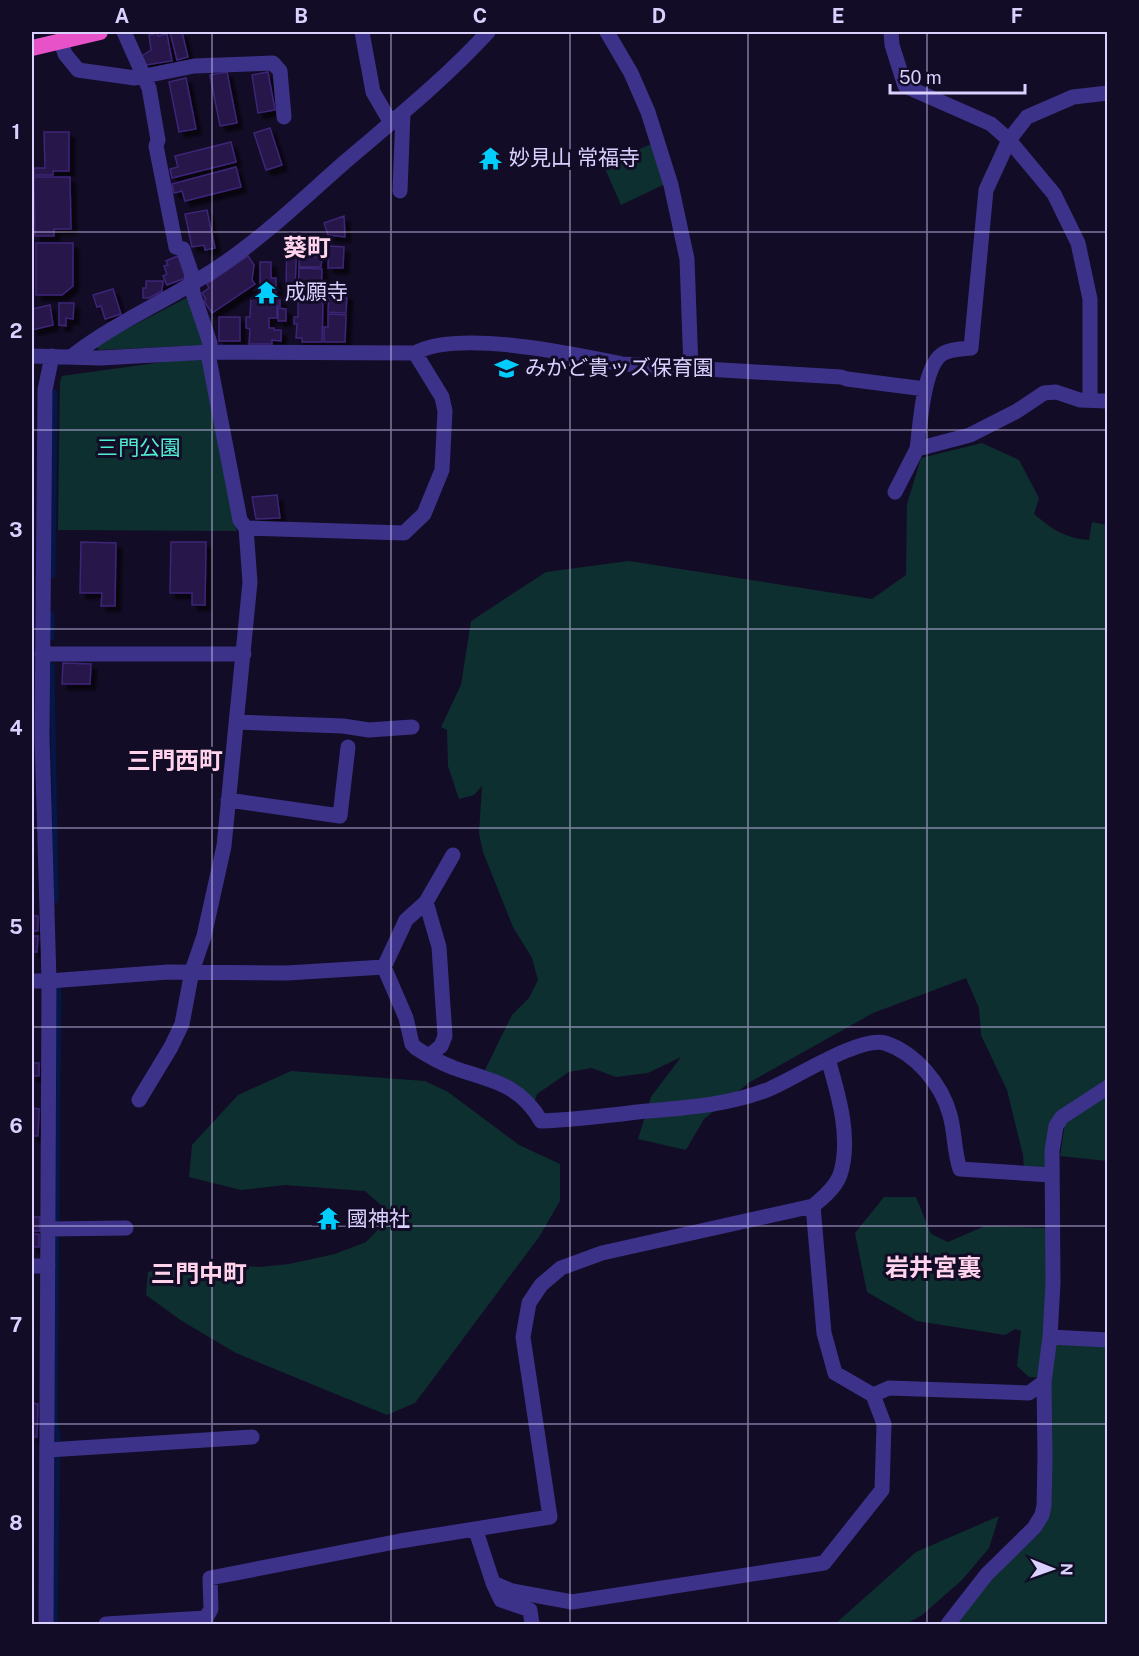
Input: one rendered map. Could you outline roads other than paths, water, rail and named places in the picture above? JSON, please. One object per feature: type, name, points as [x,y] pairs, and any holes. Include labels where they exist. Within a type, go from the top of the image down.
[{"type":"highway","points":[[32,48],[99,32]]},
{"type":"street","points":[[124,32],[149,88],[158,140],[156,147],[176,247],[183,249],[193,293],[210,344],[209,358],[240,520],[246,528],[250,582],[224,846],[204,936],[192,972],[182,1024],[139,1100]]},
{"type":"street","points":[[362,32],[373,92],[397,118],[400,191]]},
{"type":"street","points":[[71,357],[92,340],[192,285],[226,262],[397,118],[488,32]]},
{"type":"street","points":[[607,32],[631,73],[648,112],[672,185],[687,259],[691,369]]},
{"type":"street","points":[[891,32],[892,45],[905,86],[991,124],[1009,140],[1053,194],[1078,243],[1090,299],[1090,400]]},
{"type":"street","points":[[61,42],[65,54],[78,70],[135,78],[194,66],[273,63],[280,71],[284,117]]},
{"type":"street","points":[[895,492],[917,450],[925,389],[932,367],[942,353],[971,348],[986,190],[1009,140],[1027,117],[1073,97],[1107,93]]},
{"type":"street","points":[[33,353],[100,358],[210,352],[415,353],[426,347],[438,345],[489,343],[590,357],[622,364],[841,376],[848,379],[925,389]]},
{"type":"street","points":[[246,528],[404,533],[424,514],[442,470],[445,411],[442,397],[415,353]]},
{"type":"street","points":[[46,1624],[55,1450],[48,1266],[54,1229],[43,808],[42,654],[45,390],[52,356]]},
{"type":"street","points":[[917,450],[970,435],[1050,391],[1080,400],[1107,401]]},
{"type":"street","points":[[42,654],[244,654]]},
{"type":"street","points":[[237,722],[343,726],[369,730],[412,727]]},
{"type":"street","points":[[228,800],[340,816],[348,747]]},
{"type":"street","points":[[453,855],[426,902],[406,920],[384,967],[406,1018],[412,1044],[429,1056],[452,1067],[500,1083],[525,1099],[541,1121],[702,1106],[744,1098],[770,1089],[828,1059],[869,1043],[884,1043],[904,1053],[924,1070],[941,1091],[950,1115],[960,1169],[1051,1175]]},
{"type":"street","points":[[426,902],[439,946],[445,1036],[441,1046],[429,1056]]},
{"type":"street","points":[[32,981],[168,972],[287,973],[384,967]]},
{"type":"street","points":[[106,1624],[206,1621],[211,1609],[210,1578],[400,1541],[476,1531],[550,1517],[523,1337],[529,1303],[541,1285],[561,1268],[602,1253],[813,1206],[828,1194],[840,1176],[844,1152],[841,1103],[828,1059]]},
{"type":"street","points":[[948,1624],[987,1574],[1034,1528],[1042,1515],[1045,1456],[1044,1382],[1050,1337],[1053,1283],[1051,1175],[1053,1143],[1056,1126],[1062,1117],[1107,1087]]},
{"type":"street","points":[[493,1583],[512,1592],[572,1602],[824,1563],[882,1490],[884,1424],[873,1395],[835,1373],[824,1333],[813,1206]]},
{"type":"street","points":[[54,1229],[126,1228]]},
{"type":"street","points":[[32,1266],[48,1266]]},
{"type":"street","points":[[1050,1337],[1107,1340]]},
{"type":"street","points":[[873,1395],[889,1388],[1029,1393],[1044,1382]]},
{"type":"street","points":[[55,1450],[252,1437]]},
{"type":"street","points":[[476,1531],[501,1600],[530,1610],[532,1624]]},
{"type":"waterway","points":[[53,576],[55,392]]},
{"type":"waterway","points":[[52,614],[52,638]]},
{"type":"waterway","points":[[52,665],[56,901]]},
{"type":"waterway","points":[[55,1624],[58,1436],[55,1419],[59,985]]},
{"type":"place","name":"妙見山 常福寺","points":[[491,158]]},
{"type":"place","name":"成願寺","points":[[267,292]]},
{"type":"place","name":"みかど貴ッズ保育園","points":[[507,368]]},
{"type":"place","name":"國神社","points":[[329,1219]]},
{"type":"district","name":"葵町","points":[[307,248]]},
{"type":"district","name":"三門西町","points":[[175,761]]},
{"type":"district","name":"岩井宮裏","points":[[933,1268]]},
{"type":"district","name":"三門中町","points":[[199,1274]]},
{"type":"park label","name":"三門公園","points":[[139,448]]}]
